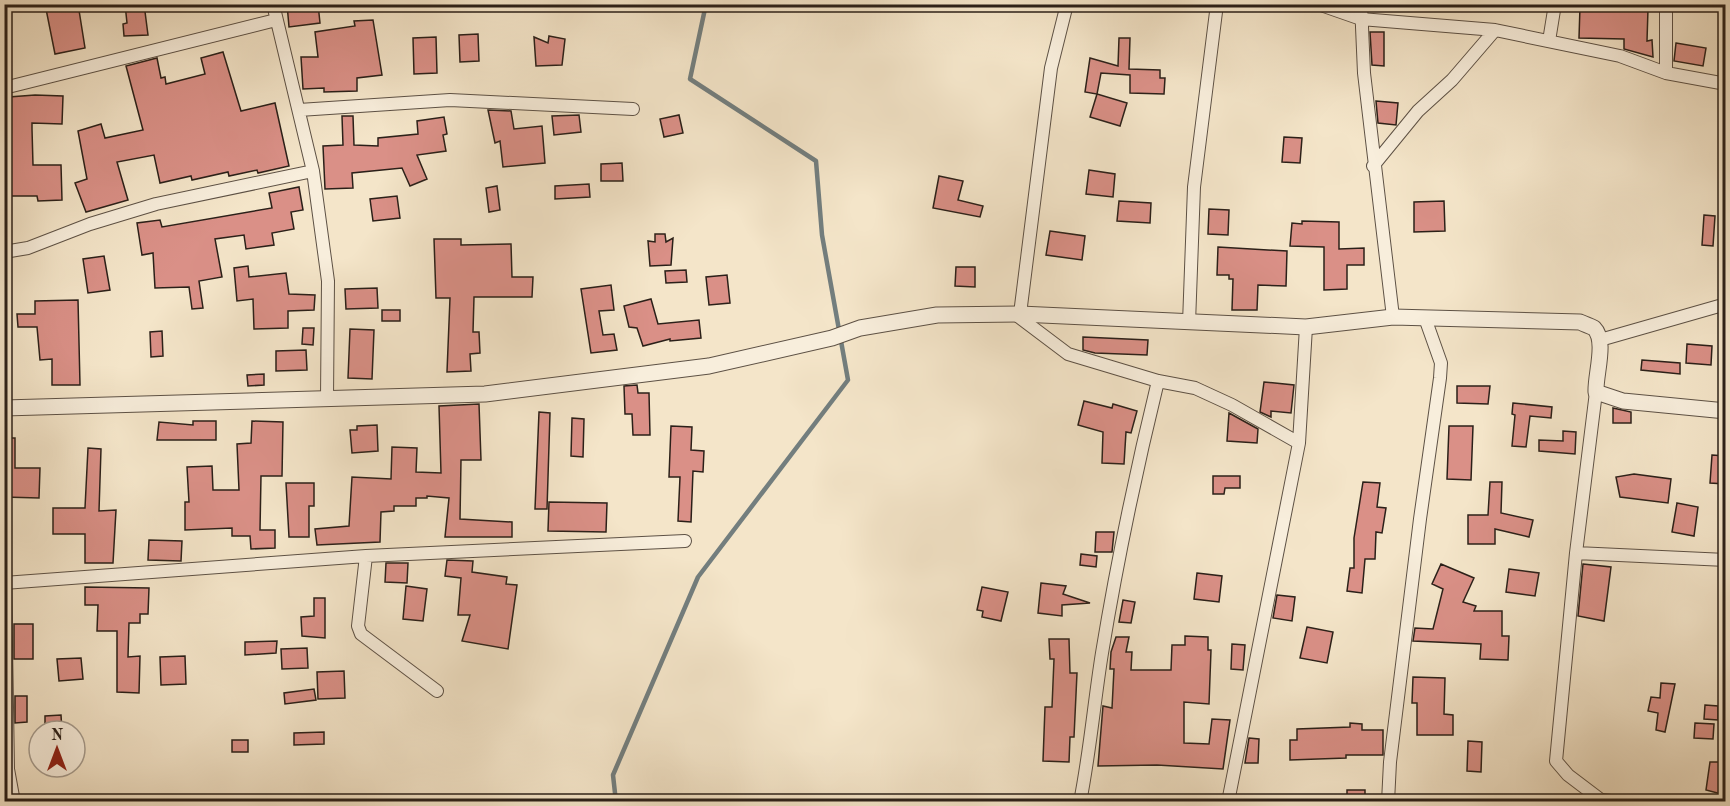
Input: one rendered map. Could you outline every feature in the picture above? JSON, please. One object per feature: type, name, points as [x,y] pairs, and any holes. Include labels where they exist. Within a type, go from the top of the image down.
[{"type":"street","points":[[273,4],[313,171],[328,282],[327,398]]},
{"type":"street","points":[[1017,314],[1051,68],[1067,4]]},
{"type":"street","points":[[1190,323],[1194,188],[1217,4]]},
{"type":"street","points":[[1318,4],[1361,19],[1495,30],[1620,56],[1666,73],[1725,84]]},
{"type":"street","points":[[1361,4],[1364,73],[1373,166],[1393,317]]},
{"type":"street","points":[[1549,41],[1555,4]]},
{"type":"street","points":[[1666,4],[1666,73]]},
{"type":"street","points":[[4,88],[276,20]]},
{"type":"street","points":[[1373,166],[1418,111],[1452,81],[1495,30]]},
{"type":"street","points":[[299,110],[450,100],[633,109]]},
{"type":"street","points":[[4,252],[28,248],[90,224],[156,204],[313,171]]},
{"type":"street","points":[[1600,340],[1725,304]]},
{"type":"street","points":[[1017,314],[1068,354],[1158,381],[1195,388],[1232,405],[1299,443]]},
{"type":"street","points":[[4,408],[485,394],[709,366],[832,338],[860,328],[937,315],[1017,314],[1306,327],[1393,317],[1580,322],[1594,328],[1600,340],[1556,761],[1568,775],[1601,800],[1621,801]]},
{"type":"street","points":[[1388,801],[1390,762],[1440,378],[1441,363],[1425,318]]},
{"type":"street","points":[[1228,801],[1299,443],[1306,327]]},
{"type":"street","points":[[1080,801],[1090,756],[1108,618],[1137,469],[1158,381]]},
{"type":"street","points":[[1596,392],[1623,401],[1725,411]]},
{"type":"street","points":[[14,801],[8,769],[5,583],[366,556],[685,541]]},
{"type":"street","points":[[1576,554],[1725,560]]},
{"type":"street","points":[[366,556],[358,626],[361,634],[437,691]]},
{"type":"building","points":[[45,4],[78,4],[85,48],[55,54]]},
{"type":"building","points":[[125,4],[144,4],[148,35],[124,36],[123,24],[127,23]]},
{"type":"building","points":[[287,4],[318,4],[320,23],[289,27]]},
{"type":"building","points":[[1580,7],[1648,9],[1647,41],[1652,40],[1653,57],[1624,49],[1624,39],[1579,38]]},
{"type":"building","points":[[373,20],[382,75],[357,78],[357,91],[324,92],[324,88],[303,89],[301,57],[318,57],[315,32],[355,26],[354,21]]},
{"type":"building","points":[[1370,32],[1384,32],[1384,66],[1372,65]]},
{"type":"building","points":[[478,34],[479,61],[460,62],[459,35]]},
{"type":"building","points":[[549,36],[565,39],[562,65],[536,66],[534,37],[548,43]]},
{"type":"building","points":[[436,37],[437,73],[414,74],[413,38]]},
{"type":"building","points":[[1119,38],[1130,38],[1129,69],[1160,70],[1160,78],[1165,78],[1164,94],[1130,93],[1130,75],[1101,73],[1097,94],[1085,92],[1090,58],[1118,66]]},
{"type":"building","points":[[1676,43],[1706,48],[1703,66],[1674,61]]},
{"type":"building","points":[[223,52],[241,111],[275,103],[289,166],[258,173],[257,170],[229,176],[228,172],[192,180],[191,176],[160,183],[154,155],[117,162],[128,200],[86,212],[75,183],[87,179],[78,131],[101,124],[105,138],[143,130],[126,66],[157,58],[161,78],[165,77],[166,84],[205,74],[201,58]]},
{"type":"building","points":[[1097,94],[1127,103],[1120,126],[1090,117]]},
{"type":"building","points":[[63,96],[62,124],[32,123],[33,165],[61,165],[62,200],[38,201],[37,196],[4,196],[4,135],[10,135],[9,97]]},
{"type":"building","points":[[1376,101],[1398,103],[1396,125],[1378,123]]},
{"type":"building","points":[[488,110],[511,111],[514,129],[542,126],[545,163],[503,167],[500,141],[495,143]]},
{"type":"building","points":[[579,115],[581,132],[554,135],[552,116]]},
{"type":"building","points":[[679,115],[683,133],[664,137],[660,119]]},
{"type":"building","points":[[342,116],[353,116],[354,145],[378,146],[378,138],[418,134],[417,121],[444,117],[447,134],[443,135],[446,151],[417,155],[427,179],[410,186],[402,168],[352,173],[353,188],[325,189],[323,146],[343,145]]},
{"type":"building","points":[[1284,137],[1302,138],[1300,163],[1282,162]]},
{"type":"building","points":[[622,163],[623,181],[601,181],[601,164]]},
{"type":"building","points":[[1089,170],[1115,174],[1113,197],[1086,194]]},
{"type":"building","points":[[939,176],[963,181],[958,200],[983,206],[980,217],[933,208]]},
{"type":"building","points":[[589,184],[590,197],[555,199],[555,186]]},
{"type":"building","points":[[497,186],[500,210],[489,212],[486,188]]},
{"type":"building","points":[[299,187],[303,210],[291,212],[294,229],[272,233],[274,245],[246,249],[244,235],[215,239],[222,277],[199,281],[203,308],[192,309],[189,287],[155,288],[153,253],[142,255],[137,223],[160,220],[162,227],[272,208],[269,193]]},
{"type":"building","points":[[397,196],[400,218],[373,221],[370,199]]},
{"type":"building","points":[[1119,201],[1151,203],[1150,223],[1117,221]]},
{"type":"building","points":[[1444,201],[1445,231],[1414,232],[1414,202]]},
{"type":"building","points":[[1209,209],[1229,210],[1228,235],[1208,234]]},
{"type":"building","points":[[1704,215],[1715,216],[1713,246],[1702,245]]},
{"type":"building","points":[[1302,221],[1339,222],[1339,249],[1364,248],[1364,265],[1347,265],[1347,289],[1324,290],[1324,247],[1290,246],[1292,223],[1302,224]]},
{"type":"building","points":[[1050,231],[1085,236],[1082,260],[1046,255]]},
{"type":"building","points":[[655,234],[665,234],[666,242],[673,238],[671,265],[650,266],[648,241],[655,242]]},
{"type":"building","points":[[434,239],[461,239],[461,245],[511,244],[512,277],[533,277],[532,297],[474,297],[473,332],[479,332],[480,353],[470,354],[471,371],[447,372],[450,298],[436,298]]},
{"type":"building","points":[[1218,247],[1287,251],[1286,286],[1258,285],[1257,310],[1232,310],[1233,279],[1229,279],[1229,275],[1217,275]]},
{"type":"building","points":[[104,256],[110,290],[88,293],[83,259]]},
{"type":"building","points":[[248,266],[249,277],[286,273],[289,294],[315,295],[314,310],[288,311],[288,328],[254,329],[253,299],[237,301],[234,268]]},
{"type":"building","points":[[956,267],[975,267],[975,287],[955,286]]},
{"type":"building","points":[[686,270],[687,282],[666,283],[665,271]]},
{"type":"building","points":[[727,275],[730,303],[709,305],[706,277]]},
{"type":"building","points":[[611,285],[614,310],[599,311],[603,335],[614,334],[617,350],[591,353],[581,289]]},
{"type":"building","points":[[377,288],[378,308],[346,309],[345,289]]},
{"type":"building","points":[[651,299],[658,324],[699,320],[701,338],[670,341],[670,339],[643,346],[637,328],[629,327],[624,306]]},
{"type":"building","points":[[78,300],[80,385],[52,385],[52,359],[40,360],[37,327],[18,327],[17,314],[35,314],[35,301]]},
{"type":"building","points":[[382,310],[400,310],[400,321],[382,321]]},
{"type":"building","points":[[303,328],[314,328],[313,345],[302,344]]},
{"type":"building","points":[[350,329],[374,330],[372,379],[348,378]]},
{"type":"building","points":[[162,331],[163,356],[151,357],[150,332]]},
{"type":"building","points":[[1083,337],[1148,340],[1147,355],[1095,353],[1083,350]]},
{"type":"building","points":[[1687,344],[1712,346],[1711,365],[1686,363]]},
{"type":"building","points":[[306,350],[307,370],[276,371],[276,351]]},
{"type":"building","points":[[1642,360],[1680,363],[1680,374],[1641,370]]},
{"type":"building","points":[[264,374],[264,385],[248,386],[247,375]]},
{"type":"building","points":[[1264,382],[1294,385],[1291,413],[1271,411],[1271,417],[1260,412]]},
{"type":"building","points":[[637,385],[638,393],[649,393],[650,435],[633,435],[632,414],[625,414],[624,386]]},
{"type":"building","points":[[1457,386],[1490,386],[1488,404],[1457,403]]},
{"type":"building","points":[[1084,401],[1112,408],[1113,404],[1137,411],[1131,433],[1126,432],[1124,464],[1102,463],[1103,432],[1078,425]]},
{"type":"building","points":[[1513,403],[1552,407],[1551,418],[1530,416],[1526,447],[1512,446],[1515,415],[1512,414]]},
{"type":"building","points":[[479,404],[481,460],[461,460],[460,519],[512,522],[512,537],[445,537],[449,498],[427,496],[427,498],[416,498],[416,506],[394,506],[394,511],[381,512],[380,542],[317,545],[315,529],[349,526],[352,477],[391,479],[392,447],[417,448],[416,472],[441,473],[439,406]]},
{"type":"building","points":[[1613,408],[1631,412],[1631,423],[1613,423]]},
{"type":"building","points":[[539,412],[550,413],[547,509],[535,509]]},
{"type":"building","points":[[1229,413],[1258,429],[1257,443],[1227,441]]},
{"type":"building","points":[[572,418],[584,419],[583,457],[571,456]]},
{"type":"building","points":[[193,421],[216,421],[216,440],[157,440],[159,422],[193,425]]},
{"type":"building","points":[[252,421],[283,422],[282,476],[261,476],[260,530],[275,530],[275,548],[251,549],[250,536],[232,536],[232,528],[185,530],[185,502],[189,502],[187,467],[212,466],[213,490],[239,490],[237,444],[251,443]]},
{"type":"building","points":[[377,425],[378,451],[352,453],[350,430],[357,430],[357,426]]},
{"type":"building","points":[[671,426],[692,427],[691,450],[704,451],[703,472],[693,471],[691,522],[678,521],[680,477],[669,477]]},
{"type":"building","points":[[1449,426],[1473,426],[1471,480],[1447,479]]},
{"type":"building","points":[[1563,431],[1576,432],[1575,454],[1539,451],[1539,440],[1563,441]]},
{"type":"building","points":[[4,438],[15,438],[15,468],[40,468],[39,498],[4,497]]},
{"type":"building","points":[[88,448],[101,449],[99,511],[116,510],[113,563],[85,563],[85,534],[53,534],[53,508],[85,508]]},
{"type":"building","points":[[1712,455],[1725,456],[1725,484],[1710,483]]},
{"type":"building","points":[[1634,474],[1671,479],[1668,503],[1620,497],[1616,477]]},
{"type":"building","points":[[1213,476],[1240,476],[1240,488],[1225,488],[1224,494],[1213,494]]},
{"type":"building","points":[[1363,482],[1380,483],[1377,507],[1386,508],[1382,533],[1376,532],[1375,559],[1365,559],[1362,593],[1347,591],[1350,568],[1354,568],[1354,538]]},
{"type":"building","points":[[1490,482],[1502,482],[1501,513],[1533,520],[1529,537],[1495,529],[1495,544],[1468,544],[1468,515],[1488,515]]},
{"type":"building","points":[[286,483],[314,483],[314,506],[309,506],[309,537],[289,537]]},
{"type":"building","points":[[549,502],[607,503],[606,532],[548,531]]},
{"type":"building","points":[[1677,503],[1698,507],[1694,536],[1672,532]]},
{"type":"building","points":[[1096,532],[1114,532],[1112,552],[1095,552]]},
{"type":"building","points":[[149,540],[182,541],[181,561],[148,560]]},
{"type":"building","points":[[1081,554],[1097,556],[1096,567],[1080,565]]},
{"type":"building","points":[[447,560],[473,561],[472,572],[507,577],[506,584],[517,585],[508,649],[462,641],[470,615],[458,615],[461,578],[445,576]]},
{"type":"building","points":[[386,563],[408,563],[407,583],[385,582]]},
{"type":"building","points":[[1441,564],[1474,578],[1463,602],[1476,606],[1474,611],[1502,611],[1502,636],[1509,636],[1508,660],[1480,659],[1481,644],[1413,641],[1415,628],[1433,629],[1443,589],[1432,584]]},
{"type":"building","points":[[1583,564],[1611,567],[1604,621],[1578,616]]},
{"type":"building","points":[[1509,569],[1539,573],[1535,596],[1506,592]]},
{"type":"building","points":[[1197,573],[1222,576],[1219,602],[1194,599]]},
{"type":"building","points":[[1041,583],[1066,586],[1063,594],[1090,603],[1062,605],[1062,616],[1038,613]]},
{"type":"building","points":[[406,586],[427,589],[423,621],[403,619]]},
{"type":"building","points":[[85,587],[149,588],[148,614],[140,614],[140,623],[129,623],[128,657],[140,656],[139,693],[117,692],[117,631],[97,631],[98,605],[85,605]]},
{"type":"building","points":[[982,587],[1008,592],[1001,621],[982,617],[983,611],[977,610]]},
{"type":"building","points":[[1277,595],[1295,597],[1292,621],[1273,618]]},
{"type":"building","points":[[314,598],[325,598],[325,638],[302,636],[301,617],[314,616]]},
{"type":"building","points":[[1123,600],[1135,602],[1131,623],[1119,622]]},
{"type":"building","points":[[14,624],[33,624],[33,659],[14,659]]},
{"type":"building","points":[[1307,627],[1333,632],[1327,663],[1300,658]]},
{"type":"building","points":[[1185,636],[1208,637],[1208,650],[1211,650],[1209,704],[1184,702],[1184,743],[1209,744],[1212,719],[1230,720],[1223,769],[1157,765],[1098,766],[1103,706],[1112,708],[1114,669],[1110,669],[1111,652],[1116,637],[1129,637],[1126,652],[1132,652],[1131,670],[1171,670],[1172,645],[1185,645]]},
{"type":"building","points":[[1049,639],[1069,639],[1070,673],[1077,673],[1074,737],[1070,737],[1069,762],[1043,761],[1045,707],[1052,707],[1054,659],[1050,659]]},
{"type":"building","points":[[277,641],[276,653],[245,655],[245,642]]},
{"type":"building","points":[[1232,644],[1245,645],[1243,670],[1231,669]]},
{"type":"building","points":[[307,648],[308,668],[282,669],[281,649]]},
{"type":"building","points":[[185,656],[186,684],[161,685],[160,657]]},
{"type":"building","points":[[81,658],[83,679],[59,681],[57,659]]},
{"type":"building","points":[[344,671],[345,698],[318,699],[317,672]]},
{"type":"building","points":[[1413,677],[1445,678],[1444,714],[1453,715],[1453,735],[1417,735],[1417,703],[1412,703]]},
{"type":"building","points":[[1661,683],[1675,684],[1665,732],[1656,730],[1658,713],[1648,711],[1651,697],[1660,698]]},
{"type":"building","points":[[314,689],[316,700],[285,704],[284,693]]},
{"type":"building","points":[[15,696],[27,696],[27,722],[15,723]]},
{"type":"building","points":[[1705,705],[1718,706],[1718,720],[1704,719]]},
{"type":"building","points":[[61,715],[61,719],[45,719],[45,716]]},
{"type":"building","points":[[1350,723],[1362,724],[1362,730],[1383,730],[1383,755],[1346,755],[1346,758],[1290,760],[1290,740],[1297,740],[1297,729],[1350,727]]},
{"type":"building","points":[[1695,723],[1714,724],[1713,739],[1694,738]]},
{"type":"building","points":[[324,732],[324,744],[294,745],[294,733]]},
{"type":"building","points":[[1249,738],[1259,739],[1258,763],[1245,763]]},
{"type":"building","points":[[232,740],[248,740],[248,752],[232,752]]},
{"type":"building","points":[[1468,741],[1482,742],[1481,772],[1467,771]]},
{"type":"building","points":[[1710,762],[1722,762],[1721,778],[1725,779],[1725,795],[1706,790]]},
{"type":"building","points":[[1347,790],[1365,790],[1365,801],[1347,801]]},
{"type":"waterway","points":[[616,802],[613,775],[698,577],[848,380],[822,235],[816,161],[690,79],[706,4]]}]
